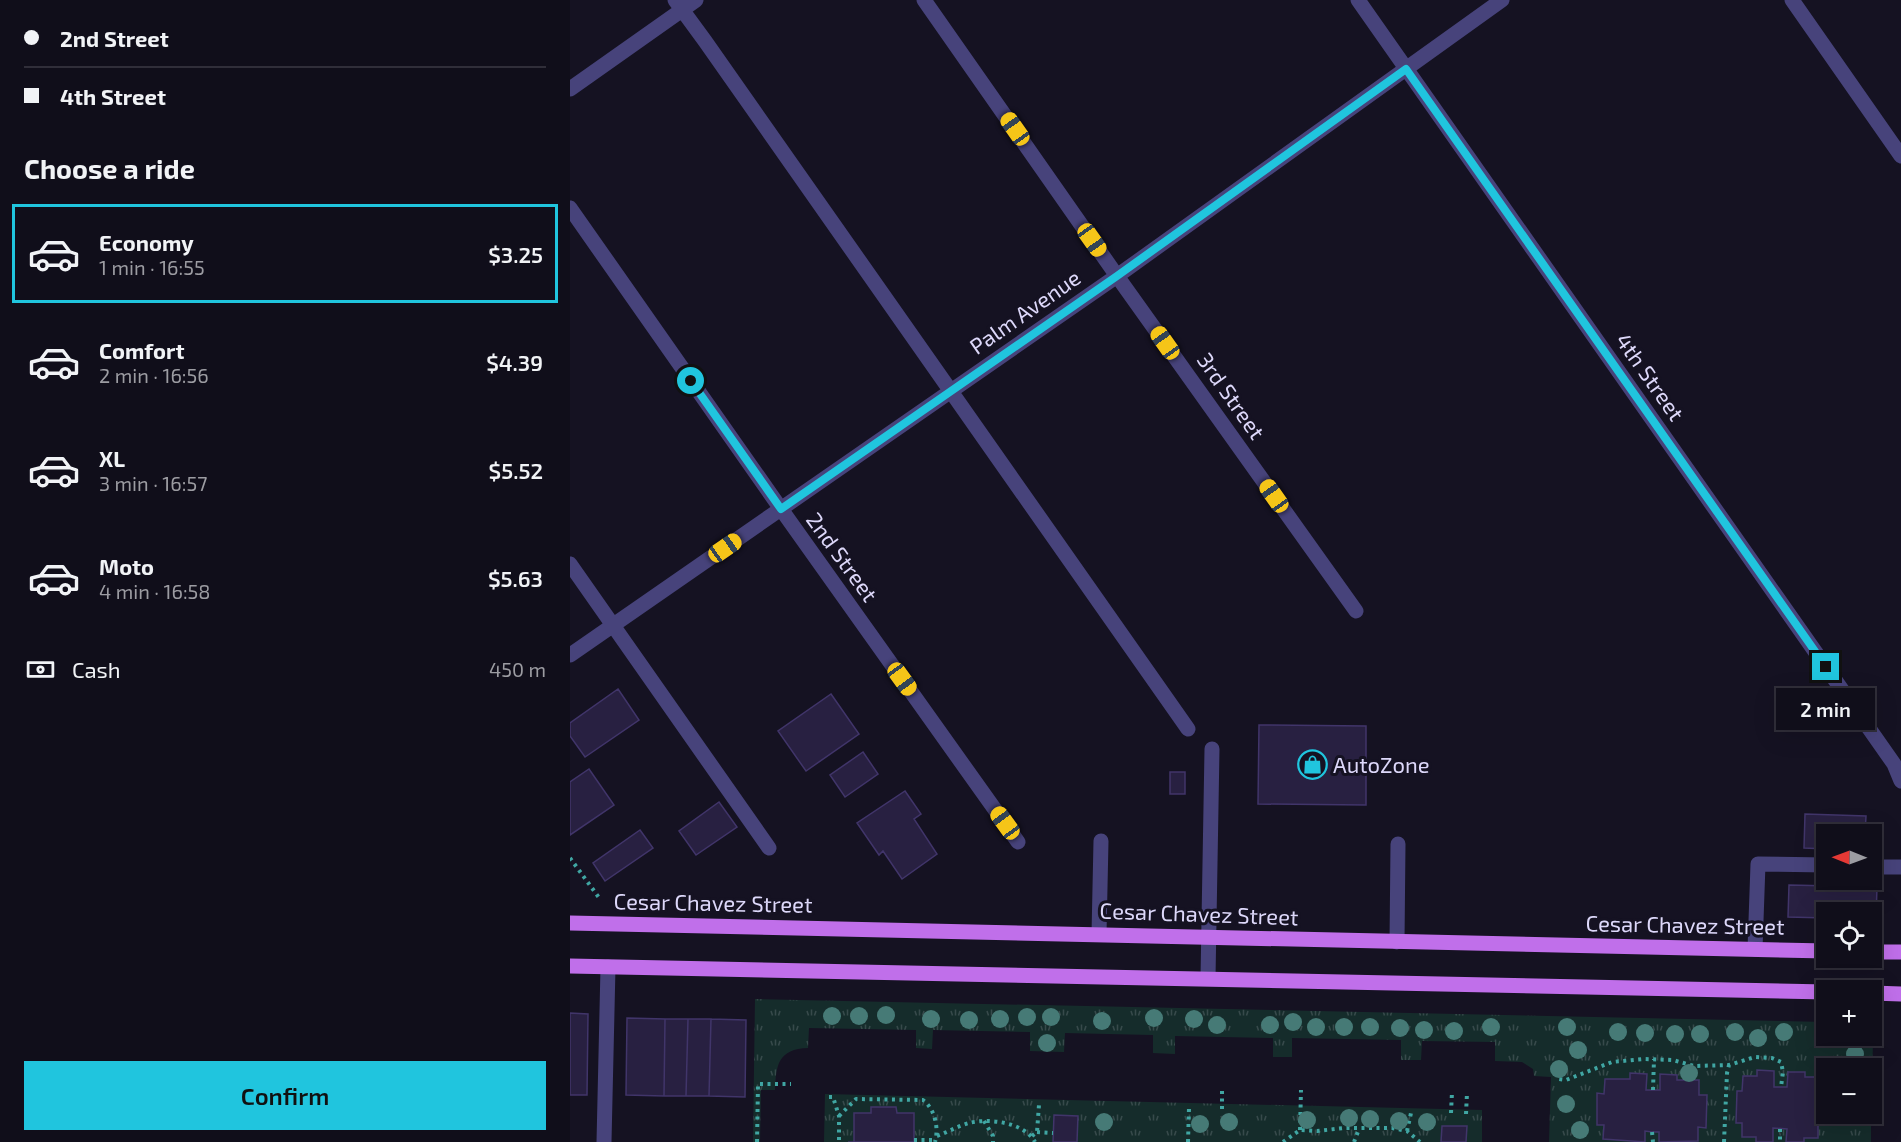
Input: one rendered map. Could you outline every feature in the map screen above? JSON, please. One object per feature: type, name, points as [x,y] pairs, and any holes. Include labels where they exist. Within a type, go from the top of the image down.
[{"type":"main road","name":"Cesar Chavez Street","points":[[570,923],[1816,951]]},
{"type":"main road","points":[[1882,952],[1901,952]]},
{"type":"main road","points":[[570,966],[1816,992]]},
{"type":"main road","points":[[1882,993],[1901,994]]},
{"type":"street","points":[[570,89],[678,5],[696,0]]},
{"type":"street","name":"3rd Street","points":[[924,0],[1356,611]]},
{"type":"street","name":"4th Street","points":[[1358,0],[1894,764],[1901,781]]},
{"type":"street","name":"Palm Avenue","points":[[570,656],[1117,276],[1502,0]]},
{"type":"street","points":[[1792,0],[1901,156]]},
{"type":"street","points":[[678,5],[1188,729]]},
{"type":"street","name":"2nd Street","points":[[570,208],[1018,842]]},
{"type":"street","points":[[570,564],[769,848]]},
{"type":"street","points":[[1208,978],[1212,749]]},
{"type":"street","points":[[1099,934],[1101,841]]},
{"type":"street","points":[[1397,942],[1398,844]]},
{"type":"street","points":[[1755,949],[1758,864],[1816,865]]},
{"type":"street","points":[[1882,867],[1901,867]]},
{"type":"street","points":[[604,1142],[608,967]]},
{"type":"path","points":[[570,858],[600,899]]},
{"type":"path","points":[[1555,1074],[1559,1079],[1566,1080],[1612,1062],[1654,1059],[1673,1060],[1694,1066],[1730,1065],[1755,1057],[1772,1058],[1781,1062],[1783,1072],[1781,1087]]},
{"type":"path","points":[[1653,1090],[1654,1059]]},
{"type":"path","points":[[1724,1142],[1727,1072],[1730,1065]]},
{"type":"path","points":[[757,1142],[758,1084],[791,1084]]},
{"type":"path","points":[[1222,1087],[1222,1109]]},
{"type":"path","points":[[1300,1130],[1301,1090]]},
{"type":"path","points":[[1451,1113],[1452,1092]]},
{"type":"path","points":[[1466,1114],[1467,1093]]},
{"type":"path","points":[[829,1097],[833,1097],[839,1116],[839,1142]]},
{"type":"path","points":[[839,1116],[856,1099],[923,1100],[927,1103],[937,1125],[936,1139]]},
{"type":"path","points":[[1037,1132],[1039,1105]]},
{"type":"path","points":[[1188,1142],[1190,1108]]},
{"type":"path","points":[[1407,1131],[1411,1113]]},
{"type":"path","points":[[984,1121],[993,1136],[993,1142]]},
{"type":"path","points":[[914,1140],[936,1139],[970,1123],[984,1121],[1009,1124],[1032,1136],[1035,1142]]},
{"type":"path","points":[[1283,1142],[1300,1130],[1344,1128],[1392,1128],[1407,1131],[1420,1142]]},
{"type":"path","points":[[1354,1142],[1359,1129]]},
{"type":"path","points":[[1780,1129],[1780,1142]]},
{"type":"path","points":[[1032,1136],[1037,1132],[1053,1133]]},
{"type":"path","points":[[1652,1132],[1653,1142]]},
{"type":"green space","points":[[755,999],[1816,1022],[1816,1046],[1873,1046],[1873,1058],[1816,1058],[1816,1124],[1871,1124],[1871,1142],[1549,1142],[1551,1077],[1534,1076],[1533,1069],[1522,1062],[1495,1061],[1495,1042],[1422,1041],[1421,1060],[1401,1060],[1401,1040],[1292,1038],[1292,1057],[1273,1057],[1273,1038],[1175,1036],[1175,1054],[1153,1053],[1153,1035],[1065,1033],[1064,1052],[1030,1051],[1030,1032],[933,1030],[932,1049],[916,1048],[916,1030],[809,1028],[808,1048],[790,1051],[785,1055],[776,1073],[775,1090],[761,1090],[760,1142],[753,1142]]},
{"type":"green space","points":[[825,1094],[1482,1110],[1482,1142],[824,1142]]},
{"type":"building","points":[[618,689],[639,720],[585,757],[570,736],[570,723]]},
{"type":"building","points":[[831,694],[859,734],[806,771],[778,731]]},
{"type":"building","name":"AutoZone","points":[[1259,725],[1366,726],[1366,805],[1258,804]]},
{"type":"building","points":[[863,752],[878,774],[845,797],[830,775]]},
{"type":"building","points":[[589,769],[614,805],[570,835],[570,782]]},
{"type":"building","points":[[1170,772],[1185,772],[1185,794],[1170,794]]},
{"type":"building","points":[[905,791],[921,814],[914,819],[937,854],[902,879],[883,851],[879,855],[857,823]]},
{"type":"building","points":[[719,802],[737,827],[696,855],[679,831]]},
{"type":"building","points":[[1805,814],[1866,816],[1866,824],[1816,824],[1816,849],[1804,848]]},
{"type":"building","points":[[640,830],[653,848],[605,881],[593,863]]},
{"type":"building","points":[[1789,885],[1816,886],[1816,890],[1877,890],[1877,902],[1816,902],[1816,918],[1788,917]]},
{"type":"building","points":[[570,1013],[588,1014],[587,1095],[570,1095]]},
{"type":"building","points":[[627,1018],[665,1019],[664,1096],[626,1095]]},
{"type":"building","points":[[665,1019],[688,1019],[686,1096],[664,1096]]},
{"type":"building","points":[[688,1019],[711,1019],[709,1096],[686,1096]]},
{"type":"building","points":[[711,1019],[746,1020],[745,1097],[709,1096]]},
{"type":"building","points":[[1757,1070],[1774,1071],[1774,1087],[1787,1087],[1788,1072],[1805,1072],[1805,1077],[1816,1077],[1816,1124],[1825,1124],[1818,1125],[1818,1138],[1804,1138],[1804,1142],[1786,1142],[1787,1129],[1773,1128],[1773,1142],[1756,1142],[1756,1137],[1742,1137],[1742,1123],[1736,1123],[1737,1091],[1742,1091],[1743,1076],[1757,1076]]},
{"type":"building","points":[[1630,1073],[1647,1074],[1646,1090],[1660,1090],[1660,1074],[1677,1075],[1677,1080],[1699,1080],[1699,1095],[1707,1095],[1706,1128],[1698,1127],[1698,1141],[1659,1142],[1659,1132],[1645,1131],[1645,1142],[1603,1139],[1604,1125],[1597,1125],[1597,1093],[1604,1094],[1605,1079],[1630,1079]]},
{"type":"building","points":[[871,1107],[896,1107],[897,1113],[914,1113],[914,1142],[854,1142],[854,1113],[871,1113]]},
{"type":"building","points":[[1054,1115],[1078,1116],[1077,1142],[1053,1142]]},
{"type":"building","points":[[1442,1126],[1467,1126],[1466,1142],[1441,1142]]},
{"type":"place","name":"AutoZone","points":[[1312,765]]},
{"type":"route","points":[[691,381],[781,509],[1117,276],[1406,69],[1826,667]]}]
